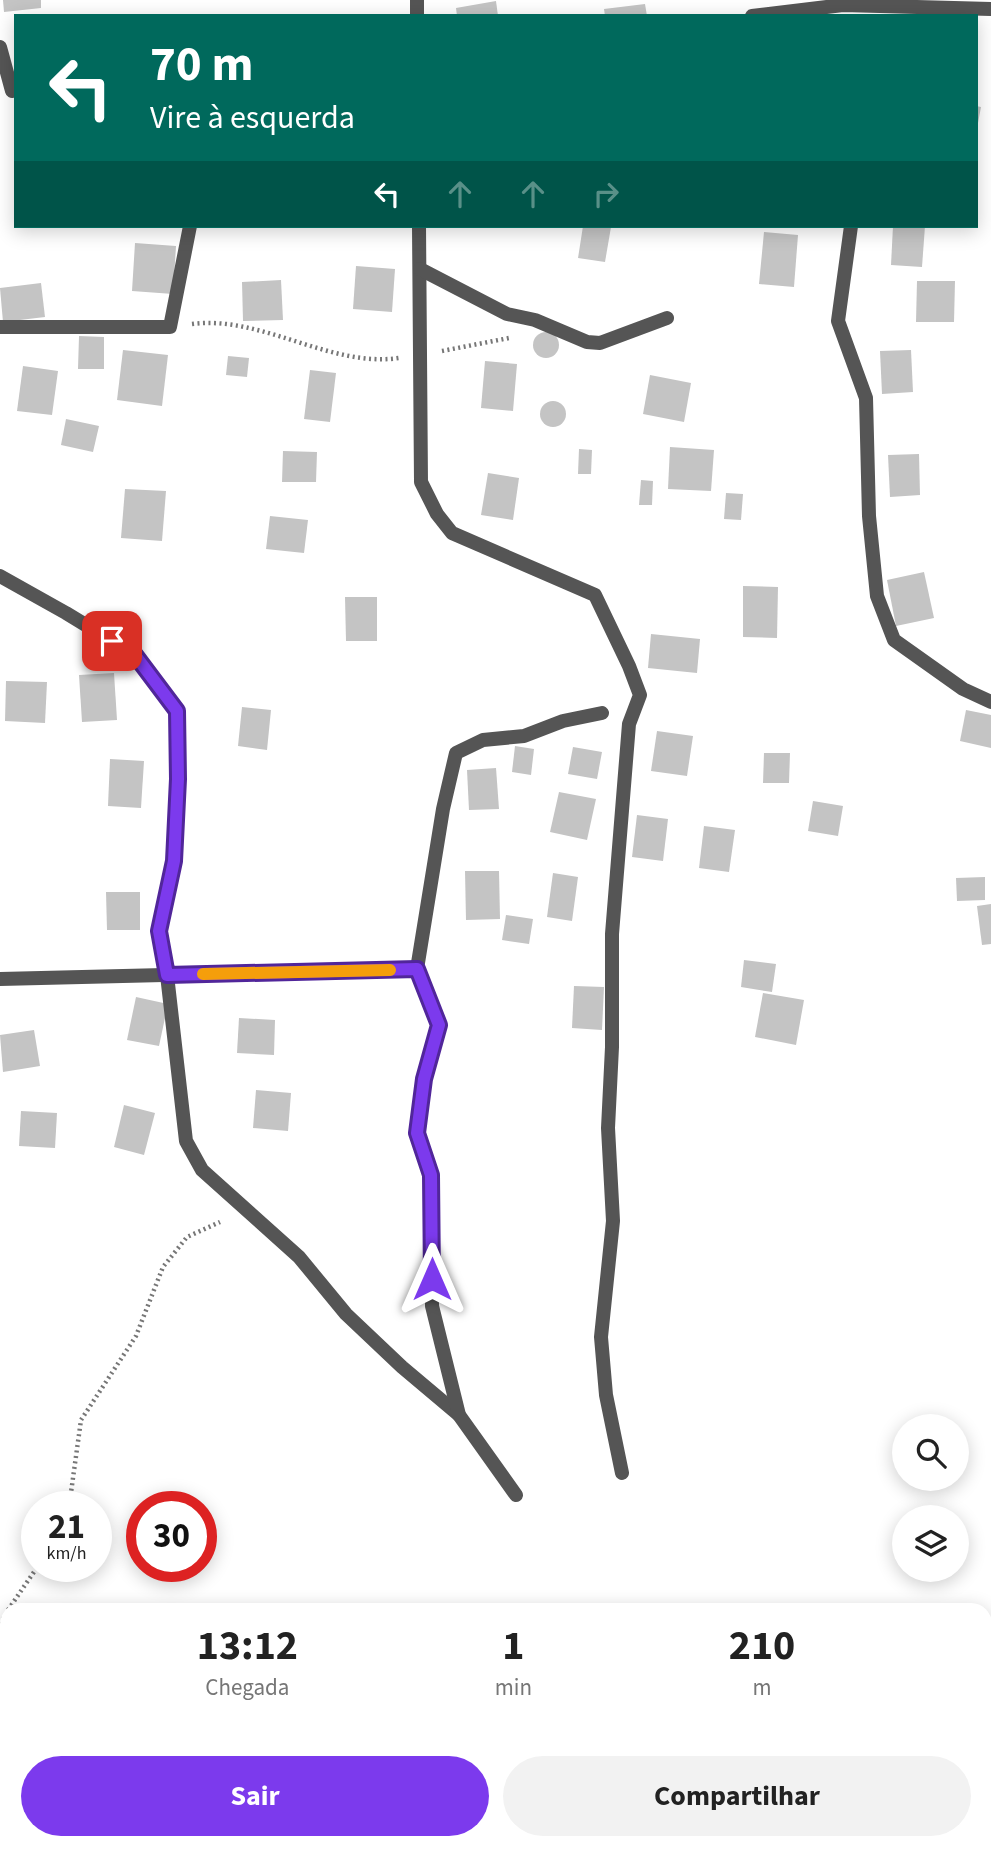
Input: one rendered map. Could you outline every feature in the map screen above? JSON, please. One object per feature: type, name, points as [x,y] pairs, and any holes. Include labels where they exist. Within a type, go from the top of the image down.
[{"type":"street","points":[[772,14],[843,7],[991,9]]},
{"type":"street","points":[[0,47],[9,91]]},
{"type":"street","points":[[0,327],[170,327],[190,228]]},
{"type":"street","points":[[419,228],[421,482],[436,514],[452,533],[595,595],[640,695],[629,724],[612,934],[612,1047],[608,1128],[613,1221],[601,1337],[606,1395],[622,1473]]},
{"type":"street","points":[[851,228],[838,321],[866,398],[869,516],[877,596],[894,640],[963,689],[991,702]]},
{"type":"street","points":[[420,269],[507,314],[535,320],[587,342],[600,343],[667,318]]},
{"type":"street","points":[[0,576],[135,655],[177,711],[178,779],[174,861],[159,931],[167,975],[186,1141],[202,1170],[299,1258],[346,1314],[401,1367],[459,1415],[516,1495]]},
{"type":"street","points":[[459,1415],[432,1306],[431,1175],[417,1133],[424,1079],[439,1025],[417,969],[443,809],[456,753],[483,740],[524,736],[563,721],[602,713]]},
{"type":"street","points":[[0,979],[417,969]]},
{"type":"path","points":[[170,327],[202,323],[246,328],[306,343],[348,358],[393,359],[515,337],[535,320]]},
{"type":"path","points":[[71,1491],[81,1420],[136,1336],[163,1267],[187,1237],[220,1222]]},
{"type":"path","points":[[13,1603],[27,1582]]},
{"type":"building","points":[[3,0],[41,0],[41,8],[4,12]]},
{"type":"building","points":[[496,1],[498,14],[457,14],[456,8]]},
{"type":"building","points":[[645,4],[647,14],[605,14],[604,9]]},
{"type":"building","points":[[583,228],[611,228],[605,262],[578,258]]},
{"type":"building","points":[[893,228],[925,228],[922,267],[891,265]]},
{"type":"building","points":[[764,232],[798,235],[794,287],[759,284]]},
{"type":"building","points":[[135,243],[176,246],[173,294],[132,291]]},
{"type":"building","points":[[356,266],[395,269],[392,312],[353,309]]},
{"type":"building","points":[[281,280],[283,320],[243,321],[242,282]]},
{"type":"building","points":[[917,281],[955,281],[954,322],[916,322]]},
{"type":"building","points":[[41,283],[45,317],[3,322],[0,288]]},
{"type":"building","points":[[546,332],[555,336],[559,345],[555,354],[546,358],[537,354],[533,345],[537,336]]},
{"type":"building","points":[[79,336],[104,337],[104,369],[78,369]]},
{"type":"building","points":[[123,350],[168,355],[162,406],[117,400]]},
{"type":"building","points":[[911,350],[913,392],[882,394],[880,351]]},
{"type":"building","points":[[228,356],[249,358],[247,377],[226,375]]},
{"type":"building","points":[[485,361],[517,364],[513,411],[481,408]]},
{"type":"building","points":[[23,366],[58,371],[52,415],[17,411]]},
{"type":"building","points":[[310,370],[336,373],[330,422],[304,419]]},
{"type":"building","points":[[650,375],[691,383],[684,422],[643,414]]},
{"type":"building","points":[[553,401],[562,405],[566,414],[562,423],[553,427],[544,423],[540,414],[544,405]]},
{"type":"building","points":[[66,419],[99,426],[93,452],[61,445]]},
{"type":"building","points":[[670,447],[714,450],[711,491],[668,489]]},
{"type":"building","points":[[579,449],[592,450],[591,474],[578,474]]},
{"type":"building","points":[[283,451],[317,452],[316,482],[282,482]]},
{"type":"building","points":[[919,454],[920,495],[890,497],[888,455]]},
{"type":"building","points":[[488,473],[519,478],[513,520],[481,515]]},
{"type":"building","points":[[641,480],[653,481],[652,505],[639,505]]},
{"type":"building","points":[[125,489],[166,491],[162,541],[121,538]]},
{"type":"building","points":[[726,493],[743,494],[741,520],[724,519]]},
{"type":"building","points":[[270,516],[308,520],[304,553],[266,549]]},
{"type":"building","points":[[924,572],[934,618],[896,626],[887,580]]},
{"type":"building","points":[[743,586],[778,587],[777,638],[743,637]]},
{"type":"building","points":[[345,597],[377,597],[377,641],[346,641]]},
{"type":"building","points":[[651,634],[700,639],[697,673],[648,668]]},
{"type":"building","points":[[114,673],[117,720],[82,722],[79,675]]},
{"type":"building","points":[[6,681],[47,682],[45,723],[5,721]]},
{"type":"building","points":[[242,707],[271,710],[267,750],[238,746]]},
{"type":"building","points":[[966,710],[991,715],[991,748],[960,741]]},
{"type":"building","points":[[657,731],[693,736],[687,776],[651,771]]},
{"type":"building","points":[[515,746],[534,749],[531,775],[512,772]]},
{"type":"building","points":[[573,747],[602,752],[597,779],[568,774]]},
{"type":"building","points":[[764,753],[790,753],[789,783],[763,783]]},
{"type":"building","points":[[110,759],[144,761],[141,808],[108,806]]},
{"type":"building","points":[[496,768],[499,809],[469,810],[467,770]]},
{"type":"building","points":[[559,792],[596,799],[587,840],[550,832]]},
{"type":"building","points":[[813,801],[843,806],[838,836],[808,831]]},
{"type":"building","points":[[637,815],[668,819],[663,861],[632,857]]},
{"type":"building","points":[[704,826],[735,830],[729,872],[699,868]]},
{"type":"building","points":[[465,871],[499,871],[500,919],[466,920]]},
{"type":"building","points":[[553,873],[578,877],[572,921],[547,917]]},
{"type":"building","points":[[985,877],[985,900],[957,901],[956,878]]},
{"type":"building","points":[[106,892],[140,892],[140,930],[107,930]]},
{"type":"building","points":[[991,904],[991,944],[982,945],[977,906]]},
{"type":"building","points":[[506,915],[533,919],[529,944],[502,940]]},
{"type":"building","points":[[744,960],[776,964],[772,992],[741,987]]},
{"type":"building","points":[[574,986],[604,987],[602,1030],[572,1028]]},
{"type":"building","points":[[763,993],[804,1000],[796,1045],[755,1037]]},
{"type":"building","points":[[136,997],[168,1004],[159,1046],[127,1040]]},
{"type":"building","points":[[239,1018],[275,1020],[274,1055],[237,1053]]},
{"type":"building","points":[[34,1030],[40,1066],[3,1072],[0,1035]]},
{"type":"building","points":[[256,1090],[291,1093],[288,1131],[253,1128]]},
{"type":"building","points":[[124,1105],[155,1113],[144,1155],[114,1147]]},
{"type":"building","points":[[21,1111],[57,1113],[55,1148],[19,1146]]},
{"type":"slow traffic","points":[[203,974],[390,970]]},
{"type":"route","points":[[112,641],[135,655],[177,711],[178,779],[174,861],[159,931],[167,975],[417,969],[439,1025],[424,1079],[417,1133],[431,1175],[432,1279]]}]
